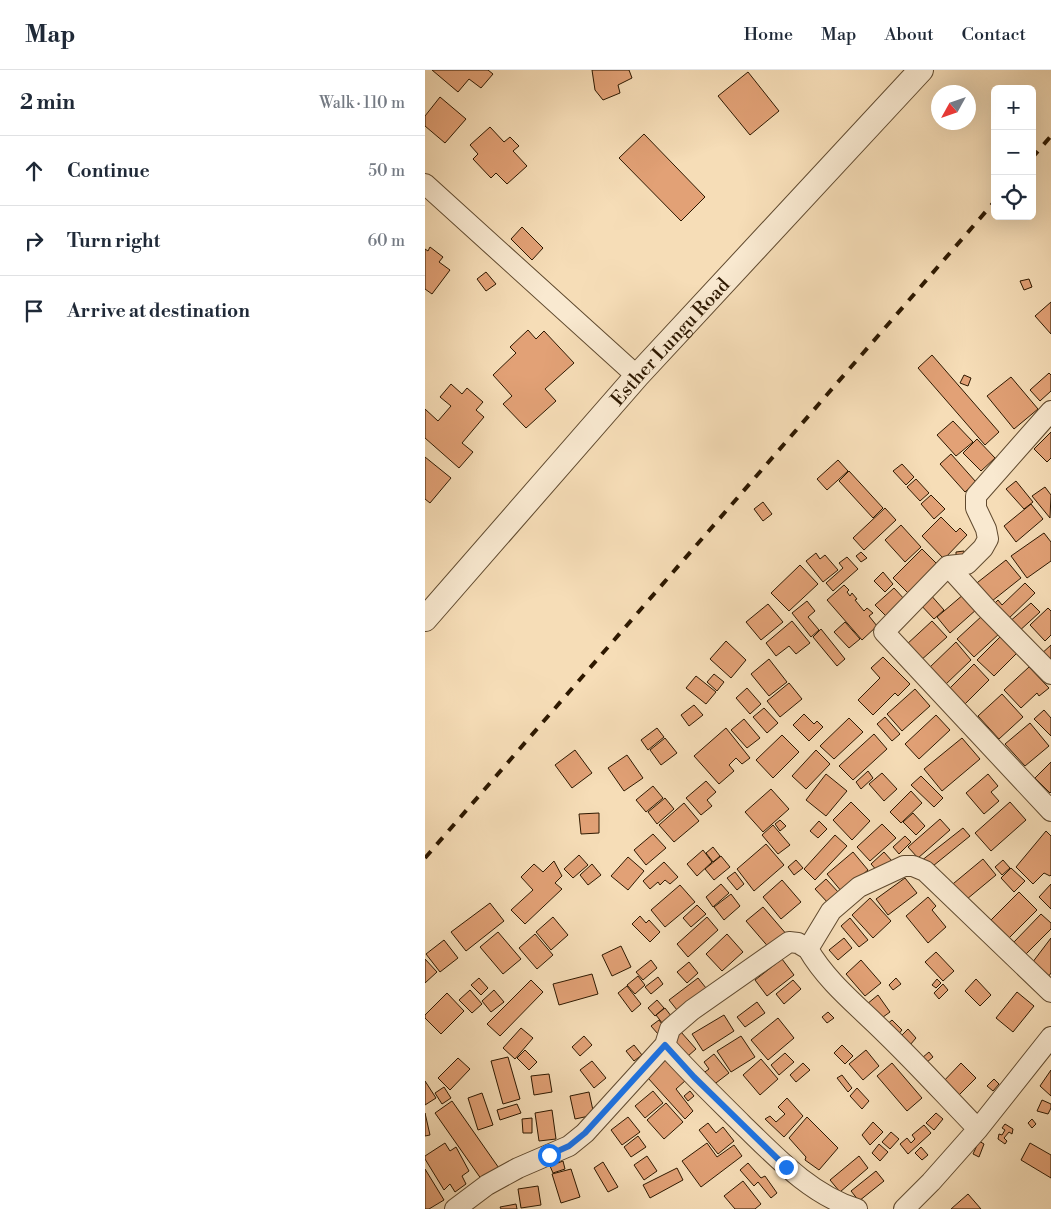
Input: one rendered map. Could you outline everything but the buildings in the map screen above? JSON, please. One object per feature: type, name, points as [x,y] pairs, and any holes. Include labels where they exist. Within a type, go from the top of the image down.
[{"type":"street","name":"Esther Lungu Road","points":[[425,619],[637,376],[921,70]]},
{"type":"street","points":[[425,184],[637,376]]},
{"type":"street","points":[[1051,410],[976,496],[976,508],[986,529],[988,539],[983,548],[967,564],[948,566],[884,632],[1051,811]]},
{"type":"street","points":[[948,566],[1051,674]]},
{"type":"street","points":[[808,949],[831,911],[859,886],[904,866],[913,866],[925,871],[1051,992]]},
{"type":"street","points":[[455,1209],[487,1185],[518,1168],[569,1146],[585,1133],[665,1045],[670,1030],[692,1010],[789,942],[798,943],[808,949],[834,984],[906,1053],[978,1128]]},
{"type":"street","points":[[665,1045],[694,1077],[786,1167],[833,1200],[857,1209]]},
{"type":"street","points":[[904,1209],[931,1182],[1048,1045]]},
{"type":"railway","points":[[1036,153],[1051,136]]},
{"type":"railway","points":[[425,858],[991,206]]},
{"type":"route","points":[[549,1155],[569,1146],[585,1133],[665,1045],[694,1077],[786,1167]]}]
